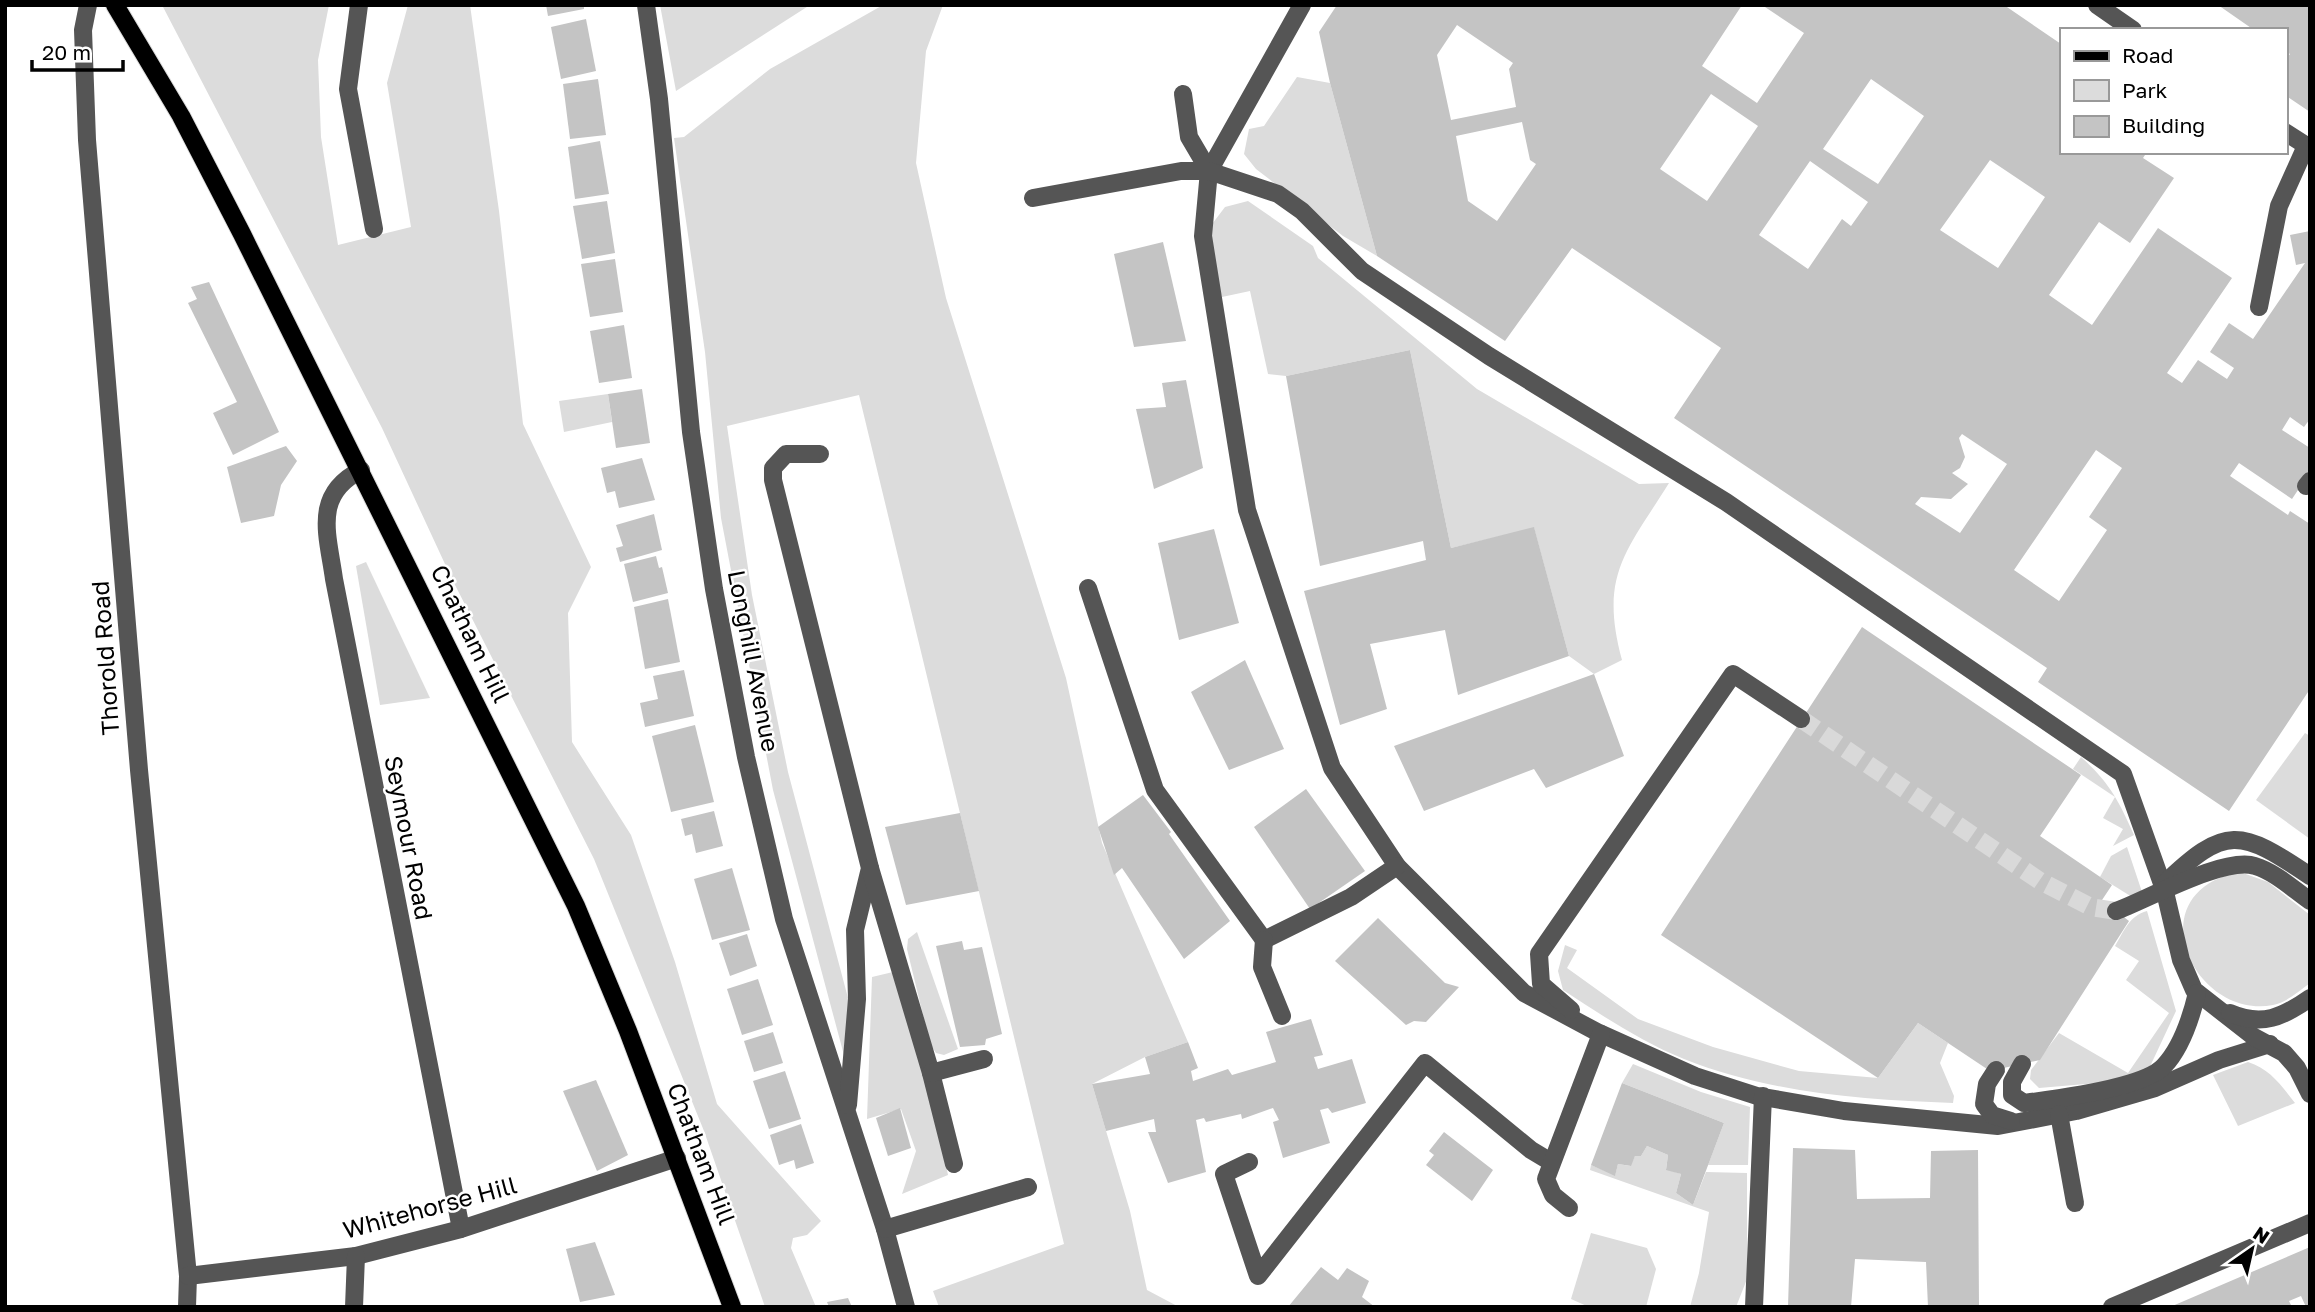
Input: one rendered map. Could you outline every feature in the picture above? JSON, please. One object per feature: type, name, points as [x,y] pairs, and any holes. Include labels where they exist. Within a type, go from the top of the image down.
[{"type":"main road","name":"Chatham Hill","points":[[115,5],[181,116],[361,470],[576,906],[677,1158],[732,1307]]},
{"type":"street","name":"Thorold Road","points":[[88,5],[83,30],[87,140],[139,769],[188,1276],[187,1307]]},
{"type":"street","points":[[359,5],[348,89],[373,229]]},
{"type":"street","name":"Longhill Avenue","points":[[646,5],[659,99],[691,432],[714,589],[746,757],[784,919],[885,1229],[905,1307]]},
{"type":"street","points":[[1301,5],[1209,171],[1203,236],[1247,510],[1332,768],[1397,866],[1524,993],[1599,1033],[1695,1076],[1763,1096],[1844,1111],[1998,1125],[2059,1114],[2155,1088],[2220,1060],[2262,1040],[2269,1020]]},
{"type":"street","points":[[2097,5],[2130,28]]},
{"type":"street","points":[[1183,94],[1189,137],[1209,171]]},
{"type":"street","points":[[2259,307],[2280,206],[2308,147],[2287,133]]},
{"type":"street","points":[[1033,198],[1181,171],[1209,171],[1278,194],[1302,211],[1350,261],[1372,278],[1500,363],[1726,502],[2123,774],[2164,889],[2181,960],[2197,993],[2294,1064],[2310,1094]]},
{"type":"street","points":[[820,454],[786,454],[773,468],[773,480],[870,868],[931,1073],[954,1164]]},
{"type":"street","name":"Seymour Road","points":[[361,470],[339,485],[327,509],[334,579],[461,1229]]},
{"type":"street","points":[[1088,589],[1155,790],[1264,940],[1262,967],[1282,1016]]},
{"type":"street","points":[[1599,1033],[1541,984],[1539,954],[1545,944],[1733,674],[1801,719]]},
{"type":"street","points":[[2164,889],[2196,854],[2212,845],[2235,840],[2262,845],[2310,876]]},
{"type":"street","points":[[2116,912],[2213,870],[2240,864],[2267,872],[2310,901]]},
{"type":"street","points":[[1264,940],[1351,897],[1397,866]]},
{"type":"street","points":[[848,1116],[857,999],[855,930],[870,868]]},
{"type":"street","points":[[2022,1064],[2011,1082],[2012,1095],[2024,1103],[2066,1097],[2144,1079],[2164,1067],[2188,1025],[2197,993]]},
{"type":"street","points":[[2214,1006],[2246,1020],[2269,1020],[2288,1013],[2310,998]]},
{"type":"street","points":[[1569,1208],[1553,1195],[1546,1179],[1599,1033]]},
{"type":"street","points":[[931,1073],[984,1059]]},
{"type":"street","points":[[1248,1162],[1224,1174],[1258,1276],[1425,1063],[1531,1150],[1551,1162]]},
{"type":"street","points":[[1996,1070],[1987,1084],[1984,1104],[1992,1115],[2015,1122]]},
{"type":"street","points":[[1754,1307],[1763,1096]]},
{"type":"street","points":[[2059,1114],[2075,1203]]},
{"type":"street","name":"Whitehorse Hill","points":[[188,1276],[356,1256],[461,1229],[677,1158]]},
{"type":"street","points":[[885,1229],[1028,1187]]},
{"type":"street","points":[[2112,1307],[2310,1223]]},
{"type":"street","points":[[354,1307],[356,1256]]},
{"type":"green space","points":[[162,5],[329,5],[318,60],[321,137],[338,245],[411,227],[387,83],[408,5],[470,5],[499,211],[523,424],[591,567],[568,613],[572,742],[631,835],[675,962],[717,1104],[821,1221],[807,1235],[793,1238],[791,1248],[816,1307],[765,1307],[704,1131],[594,859],[451,577],[382,428]]},
{"type":"green space","points":[[660,5],[810,5],[676,91]]},
{"type":"green space","points":[[883,5],[943,5],[926,51],[916,163],[946,298],[1066,678],[1102,843],[1188,1042],[1145,1057],[1092,1084],[1130,1211],[1147,1290],[1179,1307],[939,1307],[933,1291],[1064,1244],[859,395],[727,426],[752,595],[788,772],[848,998],[849,1032],[845,1059],[773,790],[721,518],[705,352],[674,138],[684,137],[770,69]]},
{"type":"green space","points":[[1297,77],[1330,83],[1377,256],[1343,236],[1256,169],[1244,154],[1249,129],[1264,126]]},
{"type":"green space","points":[[1248,201],[1313,246],[1318,258],[1477,389],[1639,484],[1669,483],[1629,547],[1615,585],[1616,631],[1622,660],[1594,674],[1569,656],[1534,528],[1451,548],[1410,350],[1286,376],[1268,374],[1250,291],[1222,297],[1203,236],[1225,207]]},
{"type":"green space","points":[[608,394],[612,422],[564,432],[559,401]]},
{"type":"green space","points":[[366,562],[430,698],[380,705],[356,566]]},
{"type":"green space","points":[[2305,733],[2310,736],[2310,839],[2256,800]]},
{"type":"green space","points":[[2081,757],[2099,775],[2114,797],[2073,769]]},
{"type":"green space","points":[[2115,797],[2134,835],[2113,846],[2123,829],[2103,818]]},
{"type":"green space","points":[[2127,847],[2143,895],[2132,897],[2100,877],[2111,856]]},
{"type":"green space","points":[[2240,872],[2268,882],[2310,915],[2310,983],[2278,1004],[2244,1004],[2219,993],[2200,975],[2187,952],[2183,927],[2190,903],[2208,884]]},
{"type":"green space","points":[[2147,911],[2176,1011],[2146,1075],[2121,1081],[2039,1088],[2030,1079],[2031,1070],[2059,1033],[2128,1073],[2169,1013],[2126,980],[2139,961],[2115,946],[2131,920]]},
{"type":"green space","points":[[917,932],[958,1049],[944,1055],[936,1053],[930,1044],[907,949],[908,939]]},
{"type":"green space","points":[[1565,945],[1577,950],[1567,968],[1638,1019],[1713,1047],[1799,1071],[1878,1078],[1918,1023],[1948,1043],[1940,1063],[1954,1096],[1953,1103],[1817,1093],[1750,1080],[1684,1059],[1637,1036],[1563,990],[1558,971]]},
{"type":"green space","points":[[893,972],[929,1081],[948,1175],[902,1194],[916,1151],[901,1109],[867,1119],[872,977]]},
{"type":"green space","points":[[2248,1062],[2269,1073],[2295,1103],[2238,1126],[2213,1075]]},
{"type":"green space","points":[[1633,1064],[1701,1092],[1750,1107],[1748,1165],[1708,1165],[1724,1123],[1622,1083]]},
{"type":"green space","points":[[1647,1146],[1668,1155],[1666,1169],[1681,1174],[1676,1193],[1693,1205],[1706,1172],[1747,1173],[1747,1279],[1736,1307],[1690,1307],[1699,1273],[1709,1212],[1590,1170],[1591,1165],[1615,1175],[1618,1164],[1630,1166],[1635,1156],[1641,1156]]},
{"type":"green space","points":[[1591,1233],[1647,1248],[1656,1269],[1646,1307],[1589,1307],[1571,1299]]},
{"type":"building","points":[[546,5],[584,5],[584,9],[548,16]]},
{"type":"building","points":[[1337,5],[1742,5],[1702,66],[1757,103],[1804,33],[1762,5],[2004,5],[2060,43],[2060,154],[2146,154],[2143,158],[2174,178],[2130,243],[2099,222],[2049,295],[2092,325],[2158,228],[2232,278],[2167,373],[2182,383],[2198,360],[2227,379],[2234,368],[2210,352],[2229,323],[2253,339],[2305,263],[2296,265],[2290,235],[2310,231],[2310,419],[2304,427],[2290,417],[2282,430],[2310,448],[2310,472],[2292,499],[2239,463],[2230,476],[2288,515],[2290,511],[2310,524],[2310,689],[2229,811],[2038,682],[2047,668],[1674,418],[1721,348],[1572,248],[1505,341],[1377,256],[1330,83],[1319,32]],"holes":[[[1457,25],[1513,63],[1509,69],[1516,107],[1451,120],[1437,55]],[[1871,79],[1924,116],[1878,184],[1823,149]],[[1711,94],[1758,126],[1707,201],[1660,169]],[[1522,122],[1530,160],[1536,164],[1497,221],[1468,201],[1456,136]],[[1990,160],[2045,197],[1998,268],[1940,230]],[[1810,161],[1868,202],[1851,226],[1842,219],[1808,269],[1759,235]],[[1962,434],[2007,464],[1960,533],[1915,504],[1921,497],[1951,499],[1968,484],[1952,473],[1960,468],[1965,457],[1959,438]],[[2096,450],[2122,468],[2089,517],[2107,530],[2059,601],[2014,570]]]},
{"type":"building","points":[[2218,5],[2310,5],[2310,112],[2287,96],[2287,58],[2290,54],[2287,52],[2287,28],[2251,28]]},
{"type":"building","points":[[586,19],[596,71],[561,79],[551,27]]},
{"type":"building","points":[[598,79],[606,135],[570,139],[563,84]]},
{"type":"building","points":[[600,141],[609,194],[575,199],[568,147]]},
{"type":"building","points":[[607,201],[615,253],[582,259],[573,206]]},
{"type":"building","points":[[1163,242],[1186,341],[1134,347],[1114,254]]},
{"type":"building","points":[[615,259],[623,312],[590,317],[581,264]]},
{"type":"building","points":[[209,282],[279,432],[233,455],[213,413],[237,402],[188,303],[197,299],[191,287]]},
{"type":"building","points":[[624,325],[632,378],[599,383],[590,331]]},
{"type":"building","points":[[1410,350],[1451,548],[1534,527],[1569,656],[1458,695],[1445,630],[1370,644],[1387,709],[1340,725],[1304,591],[1426,560],[1423,541],[1320,566],[1286,376]]},
{"type":"building","points":[[1186,380],[1203,468],[1154,489],[1136,409],[1166,407],[1162,383]]},
{"type":"building","points":[[642,389],[650,443],[616,448],[608,394]]},
{"type":"building","points":[[286,446],[297,461],[281,485],[274,516],[241,523],[227,467]]},
{"type":"building","points":[[642,458],[655,500],[619,508],[615,491],[607,493],[601,468]]},
{"type":"building","points":[[654,514],[662,550],[620,562],[616,548],[623,546],[616,525]]},
{"type":"building","points":[[1214,529],[1239,623],[1179,640],[1158,543]]},
{"type":"building","points":[[656,556],[659,568],[662,567],[668,593],[633,602],[624,564]]},
{"type":"building","points":[[668,599],[680,662],[645,669],[634,607]]},
{"type":"building","points":[[1862,627],[2081,775],[2040,836],[2112,885],[2102,900],[2129,921],[2040,1060],[1990,1071],[1918,1023],[1878,1078],[1661,935]]},
{"type":"building","points":[[1245,660],[1284,749],[1229,770],[1191,692]]},
{"type":"building","points":[[684,670],[694,716],[645,727],[640,703],[658,699],[653,676]]},
{"type":"building","points":[[1594,674],[1624,756],[1546,788],[1534,769],[1424,811],[1394,746]]},
{"type":"building","points":[[695,725],[714,802],[671,812],[652,736]]},
{"type":"building","points":[[1306,789],[1365,871],[1310,909],[1254,827]]},
{"type":"building","points":[[1143,795],[1230,921],[1184,959],[1122,868],[1114,875],[1098,827]]},
{"type":"building","points":[[714,811],[723,846],[696,853],[692,834],[685,836],[681,819]]},
{"type":"building","points":[[960,813],[979,891],[906,905],[885,827]]},
{"type":"building","points":[[732,868],[750,930],[712,940],[694,879]]},
{"type":"building","points":[[1378,918],[1445,983],[1459,987],[1426,1022],[1414,1021],[1406,1025],[1335,961]]},
{"type":"building","points":[[747,934],[757,966],[730,976],[719,943]]},
{"type":"building","points":[[962,941],[964,950],[982,947],[1002,1034],[986,1039],[985,1045],[960,1047],[936,946]]},
{"type":"building","points":[[758,979],[773,1025],[742,1035],[727,989]]},
{"type":"building","points":[[1311,1019],[1323,1055],[1314,1057],[1318,1069],[1352,1059],[1366,1103],[1332,1113],[1328,1108],[1320,1110],[1330,1143],[1283,1158],[1273,1122],[1279,1120],[1273,1108],[1242,1119],[1241,1114],[1206,1122],[1204,1118],[1196,1120],[1206,1172],[1168,1183],[1148,1132],[1156,1132],[1154,1119],[1106,1131],[1092,1084],[1150,1074],[1145,1057],[1188,1042],[1198,1068],[1191,1071],[1193,1081],[1228,1069],[1232,1075],[1276,1062],[1266,1032]]},
{"type":"building","points":[[773,1032],[783,1063],[754,1072],[744,1041]]},
{"type":"building","points":[[785,1071],[801,1119],[769,1129],[753,1081]]},
{"type":"building","points":[[596,1080],[628,1155],[597,1171],[563,1091]]},
{"type":"building","points":[[1622,1083],[1724,1123],[1693,1205],[1676,1193],[1681,1174],[1666,1170],[1668,1155],[1647,1146],[1641,1156],[1635,1156],[1631,1166],[1618,1164],[1615,1176],[1591,1165]]},
{"type":"building","points":[[900,1108],[911,1148],[888,1156],[876,1118]]},
{"type":"building","points":[[801,1124],[814,1163],[796,1169],[794,1160],[779,1165],[770,1135]]},
{"type":"building","points":[[1444,1132],[1493,1170],[1472,1201],[1426,1165],[1434,1155],[1429,1151]]},
{"type":"building","points":[[1793,1148],[1855,1150],[1857,1199],[1930,1198],[1931,1151],[1978,1150],[1979,1307],[1928,1307],[1926,1262],[1855,1259],[1851,1307],[1788,1307]]},
{"type":"building","points":[[595,1242],[615,1295],[580,1302],[566,1249]]},
{"type":"building","points":[[2310,1247],[2310,1307],[2306,1307],[2301,1296],[2289,1301],[2292,1307],[2170,1307]]},
{"type":"building","points":[[1321,1267],[1338,1280],[1347,1268],[1369,1281],[1362,1297],[1375,1307],[1288,1307]]},
{"type":"building","points":[[848,1298],[852,1307],[829,1307],[827,1302]]},
{"type":"tunnel","points":[[1801,719],[2040,881],[2091,907],[2116,911]]}]
